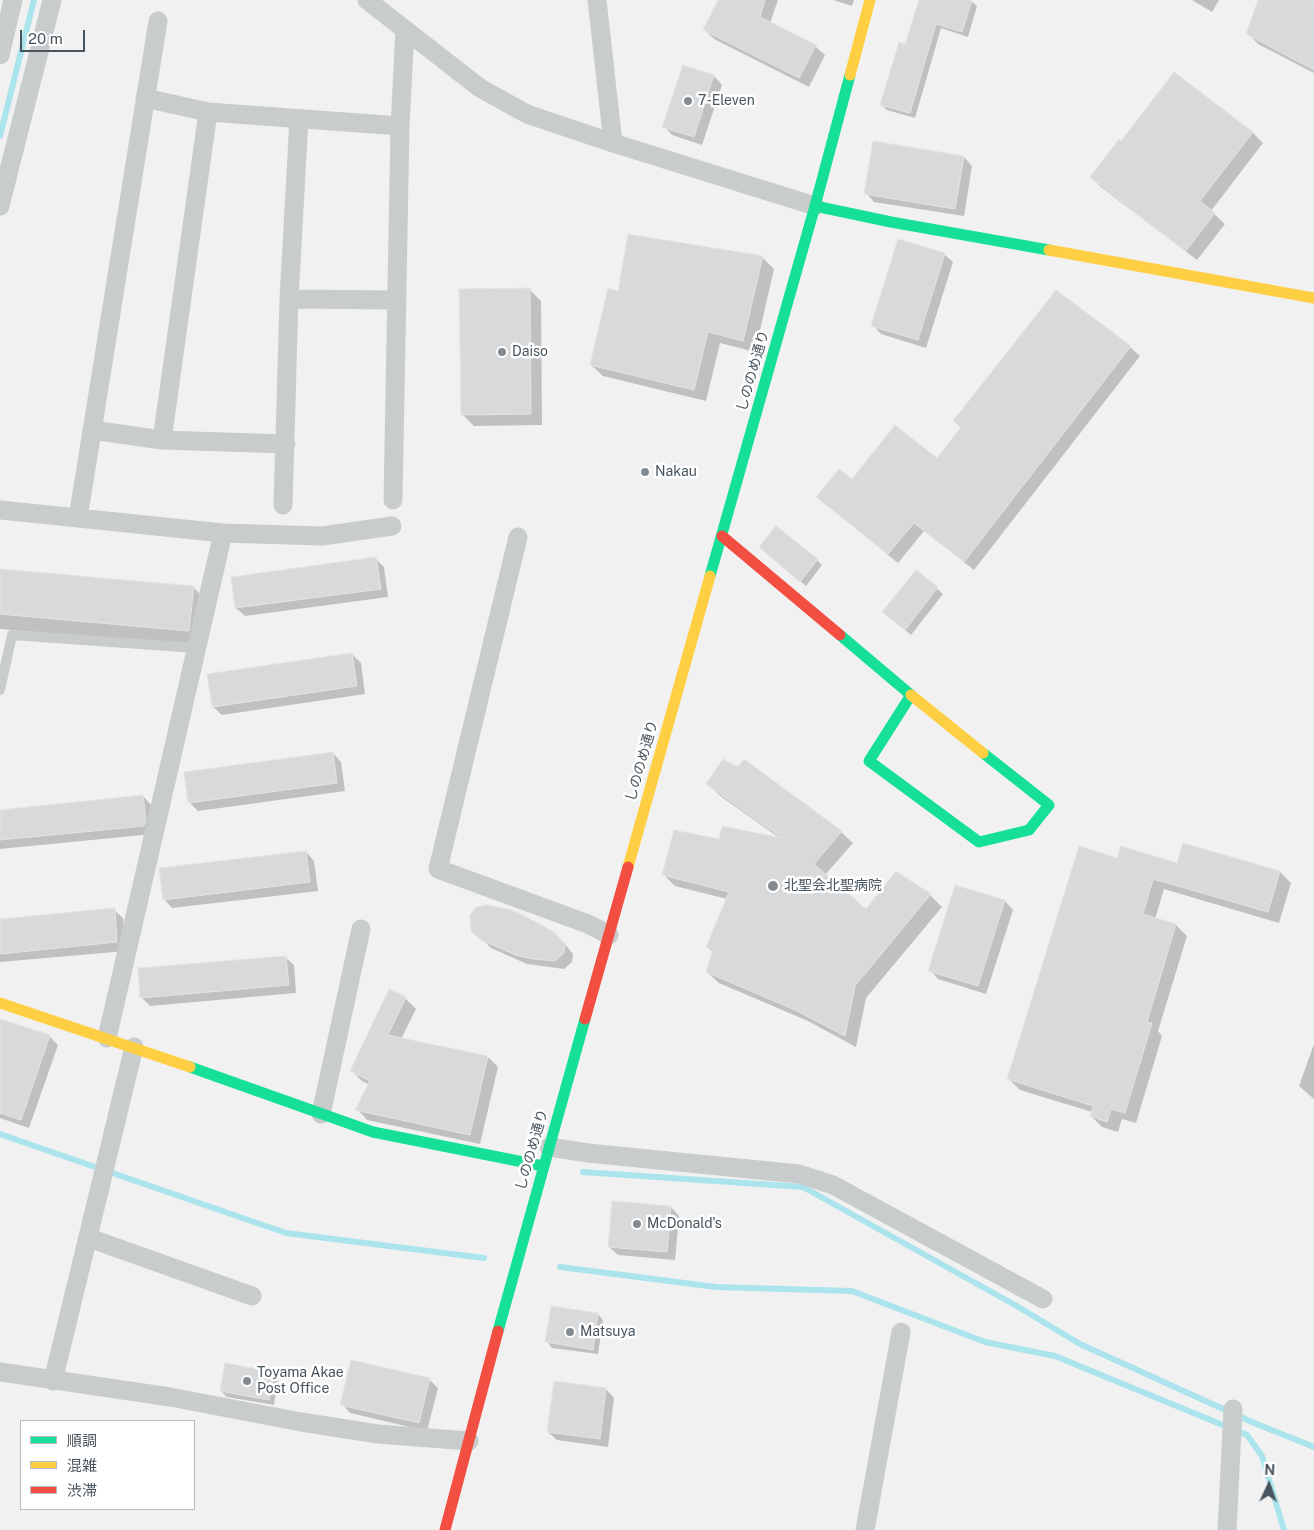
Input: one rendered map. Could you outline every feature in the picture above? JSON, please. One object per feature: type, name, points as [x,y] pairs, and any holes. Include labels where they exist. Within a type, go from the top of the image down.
[{"type":"street","points":[[1,51],[13,0]]},
{"type":"street","points":[[0,206],[52,0]]},
{"type":"street","points":[[367,0],[480,88],[527,114],[613,143],[815,206],[892,222],[1314,298]]},
{"type":"street","points":[[597,0],[613,143]]},
{"type":"street","name":"しののめ通り","points":[[445,1530],[549,1147],[815,206],[870,0]]},
{"type":"street","points":[[78,518],[158,21]]},
{"type":"street","points":[[393,500],[400,126],[405,30]]},
{"type":"street","points":[[145,98],[208,112],[400,126]]},
{"type":"street","points":[[162,440],[208,112]]},
{"type":"street","points":[[283,506],[289,299],[299,119]]},
{"type":"street","points":[[289,299],[397,300]]},
{"type":"street","points":[[92,430],[162,440],[286,444]]},
{"type":"street","points":[[0,510],[223,533],[322,536],[392,526]]},
{"type":"street","points":[[107,1038],[223,533]]},
{"type":"street","points":[[722,536],[911,695],[1049,805],[1030,830],[979,842],[869,761],[911,695]]},
{"type":"street","points":[[518,537],[438,869],[588,924],[609,935]]},
{"type":"street","points":[[321,1114],[361,929]]},
{"type":"street","points":[[0,1003],[134,1047],[373,1132],[544,1166]]},
{"type":"street","points":[[53,1381],[134,1047]]},
{"type":"street","points":[[549,1147],[588,1153],[799,1174],[834,1185],[1043,1299]]},
{"type":"street","points":[[89,1238],[252,1296]]},
{"type":"street","points":[[865,1530],[901,1332]]},
{"type":"street","points":[[0,1372],[170,1397],[301,1422],[378,1434],[469,1441]]},
{"type":"street","points":[[1227,1530],[1233,1409]]},
{"type":"lane","points":[[0,690],[12,635],[196,648]]},
{"type":"building","points":[[718,0],[765,0],[760,17],[816,45],[799,78],[703,30]]},
{"type":"building","points":[[919,0],[972,0],[962,32],[936,24],[910,113],[880,105],[899,42],[905,44]]},
{"type":"building","points":[[1258,0],[1314,0],[1314,70],[1246,34]]},
{"type":"building","name":"7-Eleven","points":[[683,65],[714,75],[694,137],[662,127]]},
{"type":"building","points":[[1174,72],[1253,132],[1200,201],[1215,213],[1186,251],[1090,177],[1119,139],[1121,141]]},
{"type":"building","points":[[873,141],[964,156],[955,209],[864,194]]},
{"type":"building","points":[[628,234],[763,256],[743,341],[708,332],[694,390],[590,365],[608,288],[618,291]]},
{"type":"building","points":[[898,239],[945,253],[918,340],[871,326]]},
{"type":"building","points":[[530,288],[531,414],[461,415],[459,289]]},
{"type":"building","points":[[1056,290],[1131,346],[964,562],[914,523],[888,554],[816,497],[839,469],[852,479],[895,425],[937,458],[961,427],[953,421]]},
{"type":"building","points":[[776,526],[818,559],[800,582],[759,547]]},
{"type":"building","points":[[376,557],[381,589],[235,608],[231,577]]},
{"type":"building","points":[[0,569],[194,586],[189,631],[0,614]]},
{"type":"building","points":[[916,570],[938,587],[905,630],[882,612]]},
{"type":"building","points":[[352,653],[357,686],[212,707],[207,674]]},
{"type":"building","points":[[333,752],[337,783],[188,803],[184,772]]},
{"type":"building","name":"北聖会北聖病院","points":[[723,759],[738,767],[744,759],[842,831],[814,864],[866,909],[896,871],[931,894],[855,986],[845,1036],[795,1010],[706,972],[713,950],[706,947],[729,892],[662,875],[674,830],[719,839],[722,826],[782,838],[706,784]]},
{"type":"building","points":[[143,795],[146,820],[144,826],[0,840],[0,810]]},
{"type":"building","points":[[1183,843],[1280,871],[1268,912],[1153,879],[1143,914],[1176,924],[1147,1022],[1152,1023],[1125,1113],[1111,1109],[1107,1122],[1090,1116],[1093,1106],[1007,1079],[1079,846],[1117,858],[1121,846],[1177,863]]},
{"type":"building","points":[[306,851],[310,882],[163,900],[159,868]]},
{"type":"building","points":[[955,885],[1005,900],[978,986],[928,971]]},
{"type":"building","points":[[486,905],[519,913],[554,932],[565,944],[564,953],[555,961],[534,959],[518,956],[481,940],[471,931],[470,915],[476,907]]},
{"type":"building","points":[[115,908],[117,942],[0,954],[0,919]]},
{"type":"building","points":[[286,956],[289,985],[140,998],[138,968]]},
{"type":"building","points":[[389,989],[406,997],[388,1035],[488,1056],[470,1135],[355,1110],[370,1081],[350,1071]]},
{"type":"building","points":[[0,1019],[50,1035],[21,1120],[0,1113]]},
{"type":"building","points":[[612,1201],[671,1206],[667,1252],[608,1247]]},
{"type":"building","points":[[551,1306],[598,1313],[593,1350],[545,1342]]},
{"type":"building","points":[[351,1360],[430,1378],[419,1423],[340,1405]]},
{"type":"building","points":[[225,1363],[274,1372],[269,1400],[220,1391]]},
{"type":"building","points":[[554,1381],[606,1388],[600,1439],[547,1432]]},
{"type":"waterway","points":[[0,136],[34,0]]},
{"type":"waterway","points":[[0,1134],[286,1233],[484,1258]]},
{"type":"waterway","points":[[583,1172],[803,1187],[1015,1305],[1080,1344],[1254,1423],[1314,1447]]},
{"type":"waterway","points":[[560,1267],[716,1287],[852,1291],[985,1342],[1055,1356],[1247,1435],[1262,1456],[1284,1530]]},
{"type":"traffic: fast","points":[[710,576],[815,206],[850,75]]},
{"type":"traffic: fast","points":[[815,206],[891,222],[1049,250]]},
{"type":"traffic: fast","points":[[840,635],[911,695],[869,761],[979,842],[1029,830],[1049,805],[983,753]]},
{"type":"traffic: fast","points":[[498,1331],[585,1019]]},
{"type":"traffic: fast","points":[[190,1067],[373,1132],[543,1166]]},
{"type":"traffic: slow","points":[[850,75],[870,0]]},
{"type":"traffic: slow","points":[[1049,250],[1314,298]]},
{"type":"traffic: slow","points":[[628,867],[710,576]]},
{"type":"traffic: slow","points":[[911,695],[983,753]]},
{"type":"traffic: slow","points":[[0,1003],[190,1067]]},
{"type":"traffic: jam","points":[[722,536],[840,635]]},
{"type":"traffic: jam","points":[[585,1019],[628,867]]},
{"type":"traffic: jam","points":[[445,1530],[498,1331]]},
{"type":"place","name":"7-Eleven","points":[[688,101]]},
{"type":"place","name":"Daiso","points":[[502,352]]},
{"type":"place","name":"Nakau","points":[[645,472]]},
{"type":"place","name":"北聖会北聖病院","points":[[773,886]]},
{"type":"place","name":"McDonald's","points":[[637,1224]]},
{"type":"place","name":"Matsuya","points":[[570,1332]]},
{"type":"place","name":"Toyama Akae Post Office","points":[[247,1381]]}]
